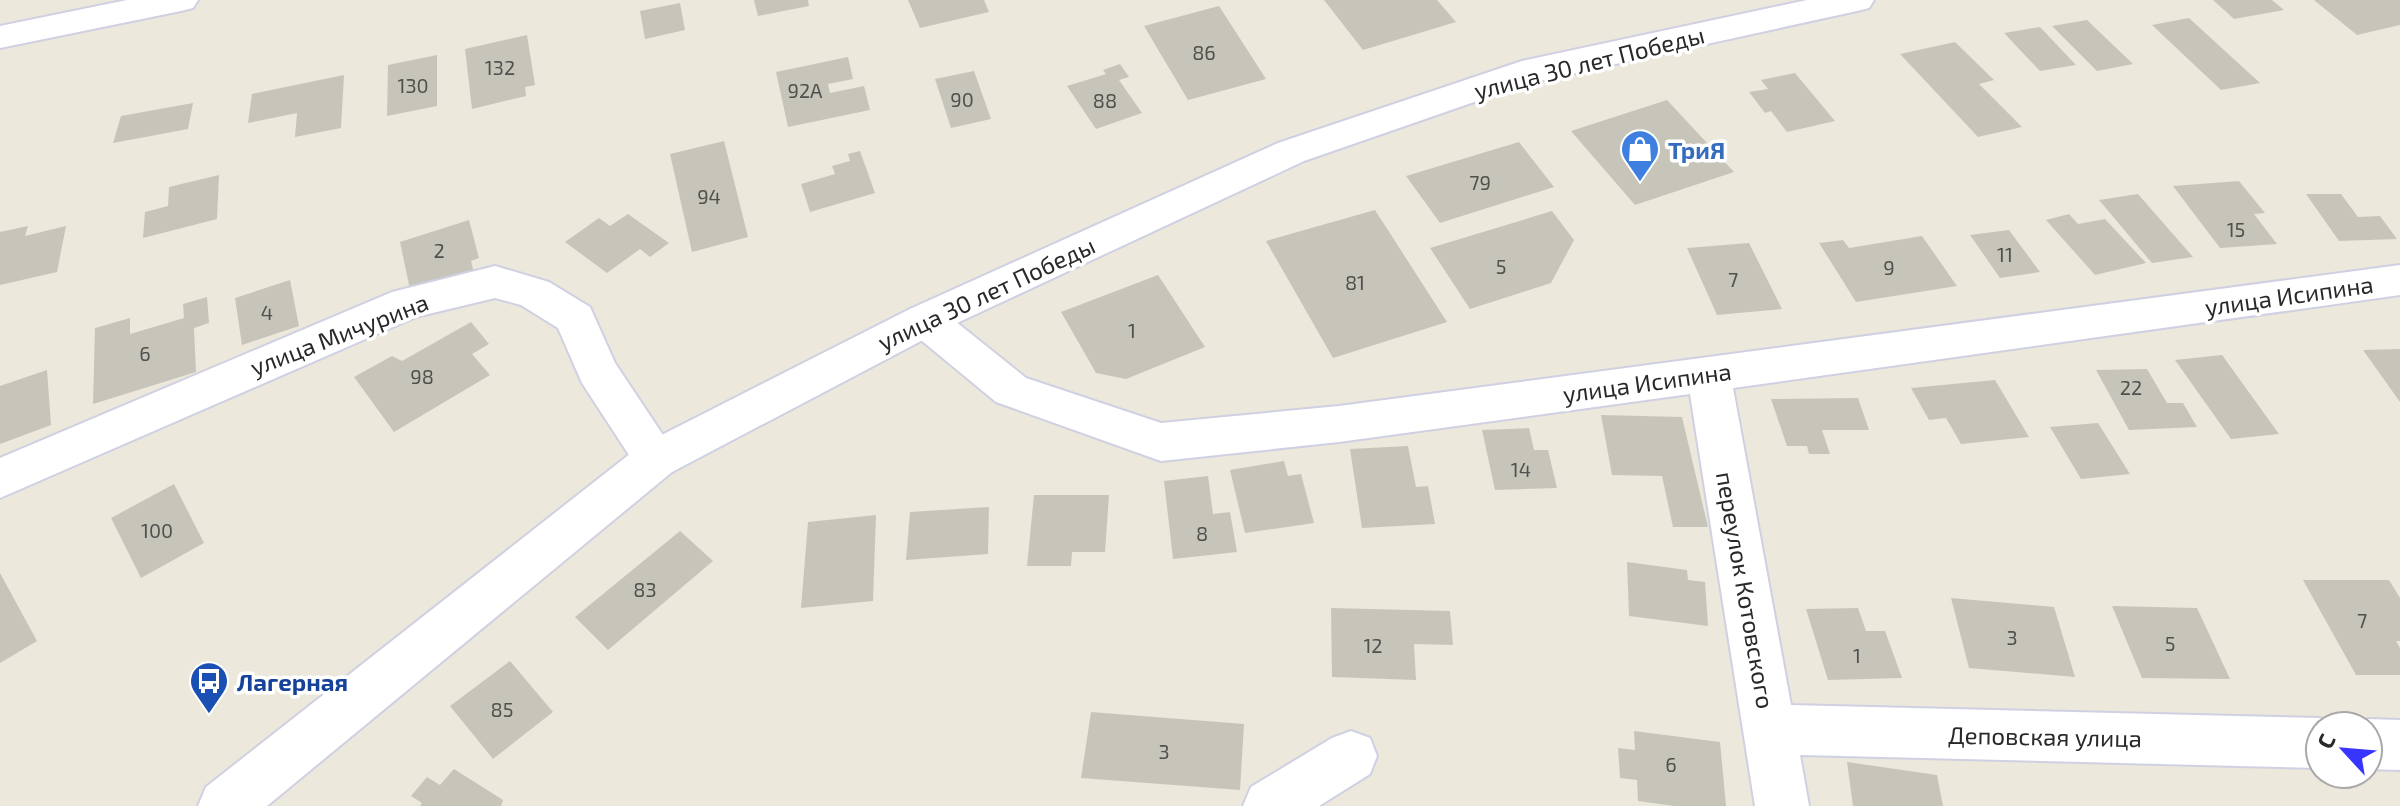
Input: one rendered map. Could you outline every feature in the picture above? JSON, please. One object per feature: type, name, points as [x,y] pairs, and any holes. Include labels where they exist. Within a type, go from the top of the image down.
[{"type":"street","points":[[0,37],[181,0]]},
{"type":"street","name":"улица 30 лет Победы","points":[[225,806],[656,459],[925,320],[1291,152],[1319,142],[1522,73],[1857,0]]},
{"type":"street","name":"улица Исипина","points":[[925,320],[1011,390],[1161,442],[1339,424],[2400,280]]},
{"type":"street","name":"улица Мичурина","points":[[0,479],[407,303],[495,282],[534,293],[575,318],[597,371],[656,459]]},
{"type":"street","name":"переулок Котовского","points":[[1709,374],[1782,806]]},
{"type":"street","name":"Деповская улица","points":[[1769,729],[2304,743]]},
{"type":"street","points":[[1270,806],[1351,756]]},
{"type":"building","points":[[754,0],[808,0],[809,6],[758,16]]},
{"type":"building","points":[[908,0],[984,0],[989,12],[920,28]]},
{"type":"building","points":[[1324,0],[1437,0],[1456,22],[1363,50]]},
{"type":"building","points":[[2213,0],[2272,0],[2284,10],[2234,19]]},
{"type":"building","points":[[2314,0],[2400,0],[2400,25],[2357,35]]},
{"type":"building","points":[[680,3],[685,30],[645,39],[640,11]]},
{"type":"building","points":[[1219,6],[1266,79],[1188,100],[1144,26]]},
{"type":"building","points":[[2189,18],[2260,83],[2221,90],[2152,25]]},
{"type":"building","points":[[2087,20],[2133,64],[2097,71],[2052,26]]},
{"type":"building","points":[[2040,27],[2076,65],[2040,71],[2004,33]]},
{"type":"building","points":[[527,35],[535,85],[525,87],[526,96],[472,109],[465,49]]},
{"type":"building","points":[[1955,42],[1994,80],[1979,84],[2022,127],[1978,137],[1900,54]]},
{"type":"building","points":[[437,55],[437,106],[387,116],[388,65]]},
{"type":"building","points":[[848,57],[853,79],[828,84],[830,93],[864,86],[870,110],[788,127],[776,72]]},
{"type":"building","points":[[1120,64],[1129,77],[1119,80],[1142,113],[1096,129],[1067,86],[1106,74],[1103,70]]},
{"type":"building","points":[[974,71],[991,119],[951,128],[935,79]]},
{"type":"building","points":[[1795,73],[1835,121],[1787,132],[1771,111],[1765,113],[1749,92],[1768,89],[1761,80]]},
{"type":"building","points":[[344,75],[341,128],[295,137],[297,113],[248,123],[252,94]]},
{"type":"building","points":[[1667,100],[1734,172],[1635,205],[1571,131]]},
{"type":"building","points":[[193,103],[188,129],[113,143],[121,116]]},
{"type":"building","points":[[724,141],[748,237],[692,252],[670,154]]},
{"type":"building","points":[[1519,142],[1554,187],[1440,223],[1406,176]]},
{"type":"building","points":[[860,151],[875,193],[810,212],[801,184],[835,174],[832,166],[850,161],[848,154]]},
{"type":"building","points":[[219,175],[217,219],[143,238],[145,212],[168,206],[169,187]]},
{"type":"building","points":[[2239,181],[2265,213],[2254,214],[2277,244],[2220,248],[2173,186]]},
{"type":"building","points":[[2138,194],[2193,257],[2152,263],[2099,200]]},
{"type":"building","points":[[2306,194],[2341,194],[2358,217],[2380,216],[2397,239],[2339,241]]},
{"type":"building","points":[[1375,210],[1447,322],[1333,358],[1266,241]]},
{"type":"building","points":[[1552,211],[1574,240],[1551,283],[1470,309],[1430,248]]},
{"type":"building","points":[[628,214],[669,243],[650,257],[640,249],[607,273],[565,242],[599,218],[610,226]]},
{"type":"building","points":[[2069,214],[2078,224],[2105,219],[2146,263],[2095,275],[2046,220]]},
{"type":"building","points":[[469,220],[479,258],[471,261],[474,273],[411,294],[400,242]]},
{"type":"building","points":[[28,226],[25,236],[66,226],[57,272],[0,285],[0,232]]},
{"type":"building","points":[[2009,230],[2040,272],[2000,278],[1970,235]]},
{"type":"building","points":[[1922,236],[1957,286],[1856,302],[1819,243],[1843,240],[1849,248]]},
{"type":"building","points":[[1749,243],[1782,309],[1717,315],[1687,248]]},
{"type":"building","points":[[1158,275],[1205,347],[1126,379],[1096,373],[1061,312]]},
{"type":"building","points":[[290,280],[299,326],[242,345],[235,298]]},
{"type":"building","points":[[207,297],[209,323],[194,328],[196,372],[93,404],[95,328],[130,318],[130,334],[184,318],[183,304]]},
{"type":"building","points":[[471,322],[489,344],[472,354],[490,375],[394,432],[354,377],[392,356],[402,361]]},
{"type":"building","points":[[2400,349],[2400,402],[2363,350]]},
{"type":"building","points":[[2222,355],[2279,434],[2231,439],[2175,360]]},
{"type":"building","points":[[2147,369],[2167,403],[2183,403],[2197,427],[2129,430],[2096,370]]},
{"type":"building","points":[[47,370],[51,425],[0,444],[0,386]]},
{"type":"building","points":[[1995,380],[2029,437],[1961,444],[1946,418],[1929,420],[1911,388]]},
{"type":"building","points":[[1858,398],[1869,430],[1822,430],[1830,454],[1809,454],[1807,446],[1787,446],[1771,399]]},
{"type":"building","points":[[1601,415],[1682,417],[1708,527],[1673,527],[1662,476],[1612,475]]},
{"type":"building","points":[[2098,423],[2130,474],[2081,479],[2050,427]]},
{"type":"building","points":[[1529,428],[1534,450],[1548,450],[1557,488],[1495,490],[1482,430]]},
{"type":"building","points":[[1408,446],[1416,487],[1428,486],[1435,524],[1362,528],[1350,449]]},
{"type":"building","points":[[1284,461],[1288,476],[1301,474],[1314,523],[1245,533],[1230,470]]},
{"type":"building","points":[[1208,476],[1213,514],[1230,512],[1237,552],[1173,559],[1164,481]]},
{"type":"building","points":[[174,484],[204,543],[141,578],[111,518]]},
{"type":"building","points":[[1034,495],[1109,495],[1105,552],[1072,552],[1071,566],[1027,566]]},
{"type":"building","points":[[989,507],[988,554],[906,560],[910,512]]},
{"type":"building","points":[[876,515],[873,601],[801,608],[808,522]]},
{"type":"building","points":[[680,531],[713,561],[608,650],[575,617]]},
{"type":"building","points":[[1627,562],[1687,570],[1688,580],[1705,582],[1708,626],[1629,616]]},
{"type":"building","points":[[0,573],[37,641],[0,663]]},
{"type":"building","points":[[2303,580],[2389,580],[2400,598],[2400,641],[2396,641],[2400,648],[2400,675],[2356,675]]},
{"type":"building","points":[[1951,598],[2054,607],[2075,677],[1969,668]]},
{"type":"building","points":[[2112,606],[2197,608],[2230,679],[2142,678]]},
{"type":"building","points":[[1331,608],[1450,611],[1453,645],[1414,644],[1416,680],[1332,677]]},
{"type":"building","points":[[1858,608],[1866,631],[1885,631],[1902,678],[1828,680],[1806,609]]},
{"type":"building","points":[[510,661],[553,712],[493,759],[450,706]]},
{"type":"building","points":[[1091,712],[1244,724],[1240,790],[1081,778]]},
{"type":"building","points":[[1634,731],[1720,742],[1726,806],[1674,806],[1638,801],[1637,780],[1620,778],[1618,748],[1635,750]]},
{"type":"building","points":[[1847,762],[1937,775],[1943,806],[1853,806]]},
{"type":"building","points":[[454,769],[503,800],[501,806],[420,806],[422,803],[411,796],[427,777],[440,785]]},
{"type":"place","name":"ТриЯ","points":[[1640,183]]},
{"type":"place","name":"Лагерная","points":[[209,715]]}]
